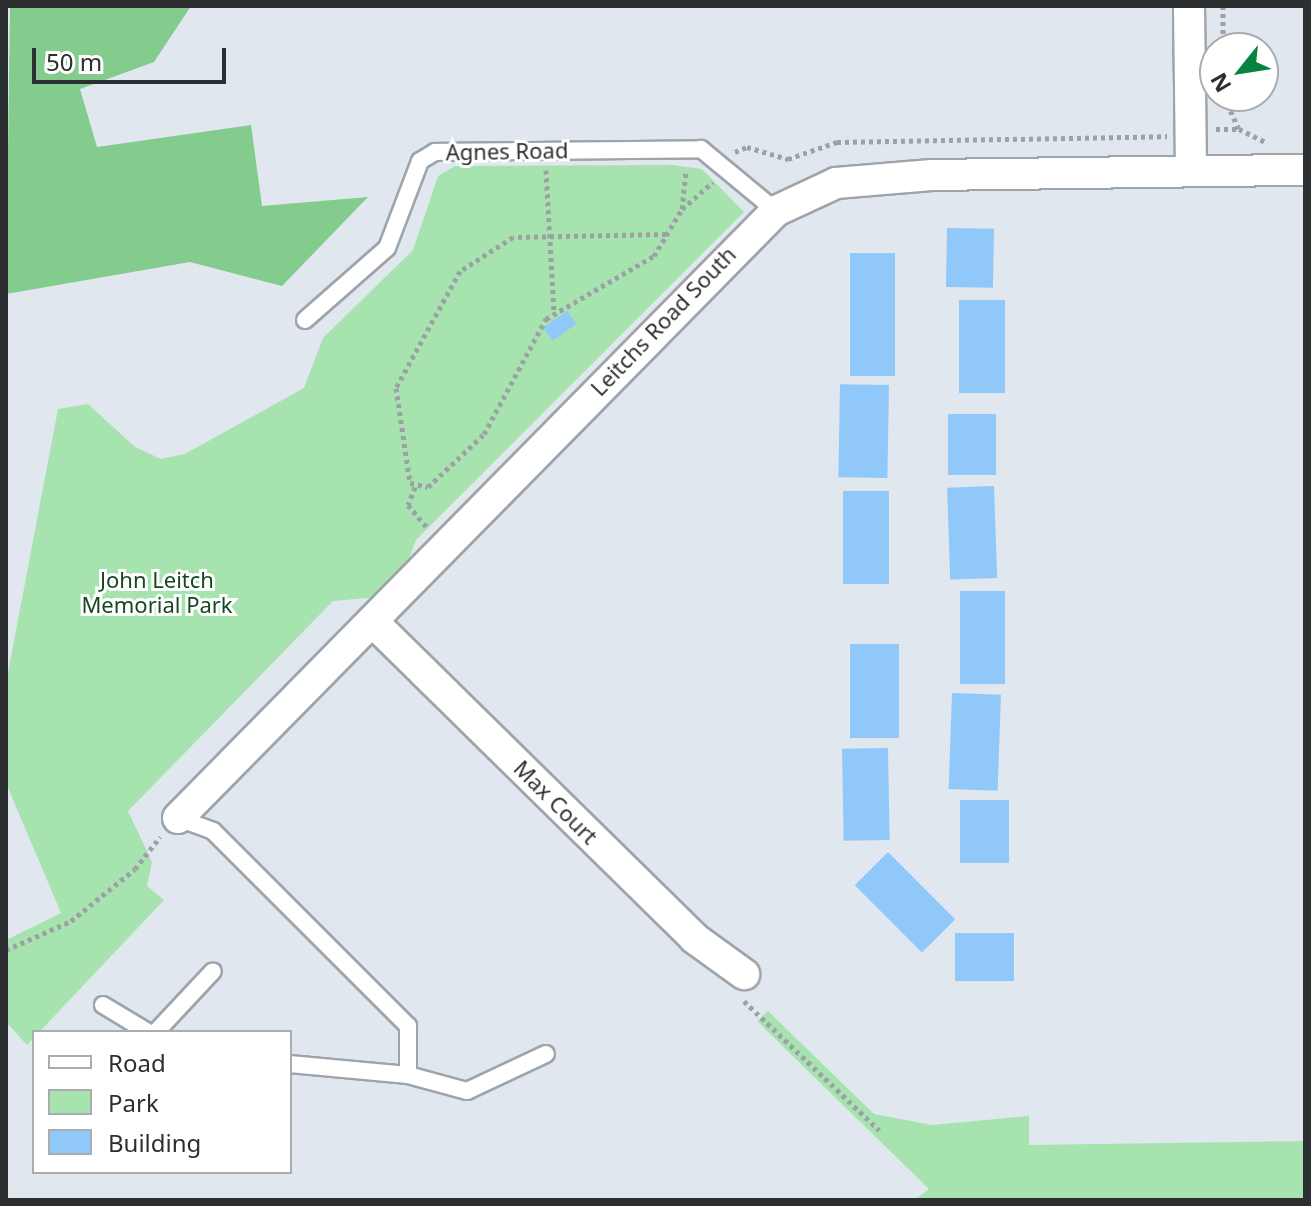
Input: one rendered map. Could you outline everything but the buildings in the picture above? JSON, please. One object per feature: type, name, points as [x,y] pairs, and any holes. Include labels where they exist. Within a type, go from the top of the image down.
[{"type":"street","points":[[1189,6],[1191,170]]},
{"type":"street","name":"Leitchs Road South","points":[[178,818],[374,623],[776,211],[836,183],[1191,170],[1305,170]]},
{"type":"street","name":"Max Court","points":[[374,623],[694,938],[744,974]]},
{"type":"lane","name":"Agnes Road","points":[[305,320],[387,248],[420,161],[435,152],[686,149],[725,165],[776,211]]},
{"type":"lane","points":[[178,818],[213,831],[408,1026],[408,1075]]},
{"type":"lane","points":[[158,1030],[213,971]]},
{"type":"lane","points":[[103,1005],[145,1030]]},
{"type":"lane","points":[[292,1064],[408,1075],[467,1091],[546,1054]]},
{"type":"path","points":[[1223,6],[1223,32]]},
{"type":"path","points":[[1231,112],[1239,129],[1272,145]]},
{"type":"path","points":[[666,234],[513,237],[472,259],[446,288],[396,388],[404,467],[415,487],[428,487],[484,434],[554,313],[646,262],[666,234],[682,209],[686,149]]},
{"type":"path","points":[[546,150],[546,234],[554,313]]},
{"type":"path","points":[[6,950],[71,921],[135,869],[178,818]]},
{"type":"path","points":[[744,974],[733,991],[879,1130]]},
{"type":"green space","points":[[10,6],[191,6],[154,62],[80,89],[97,147],[251,125],[262,206],[368,197],[282,286],[190,262],[6,294]]},
{"type":"green space","name":"John Leitch Memorial Park","points":[[672,165],[702,169],[744,212],[416,540],[404,571],[379,597],[333,601],[128,811],[152,862],[147,886],[164,900],[41,1030],[32,1030],[32,1040],[27,1045],[6,1022],[6,940],[61,913],[6,783],[6,683],[58,409],[88,404],[135,447],[161,459],[185,454],[304,388],[323,338],[413,250],[438,176],[455,166]]},
{"type":"green space","points":[[768,1011],[874,1114],[932,1125],[1029,1116],[1029,1145],[1305,1141],[1305,1200],[915,1200],[929,1189],[757,1021]]}]
